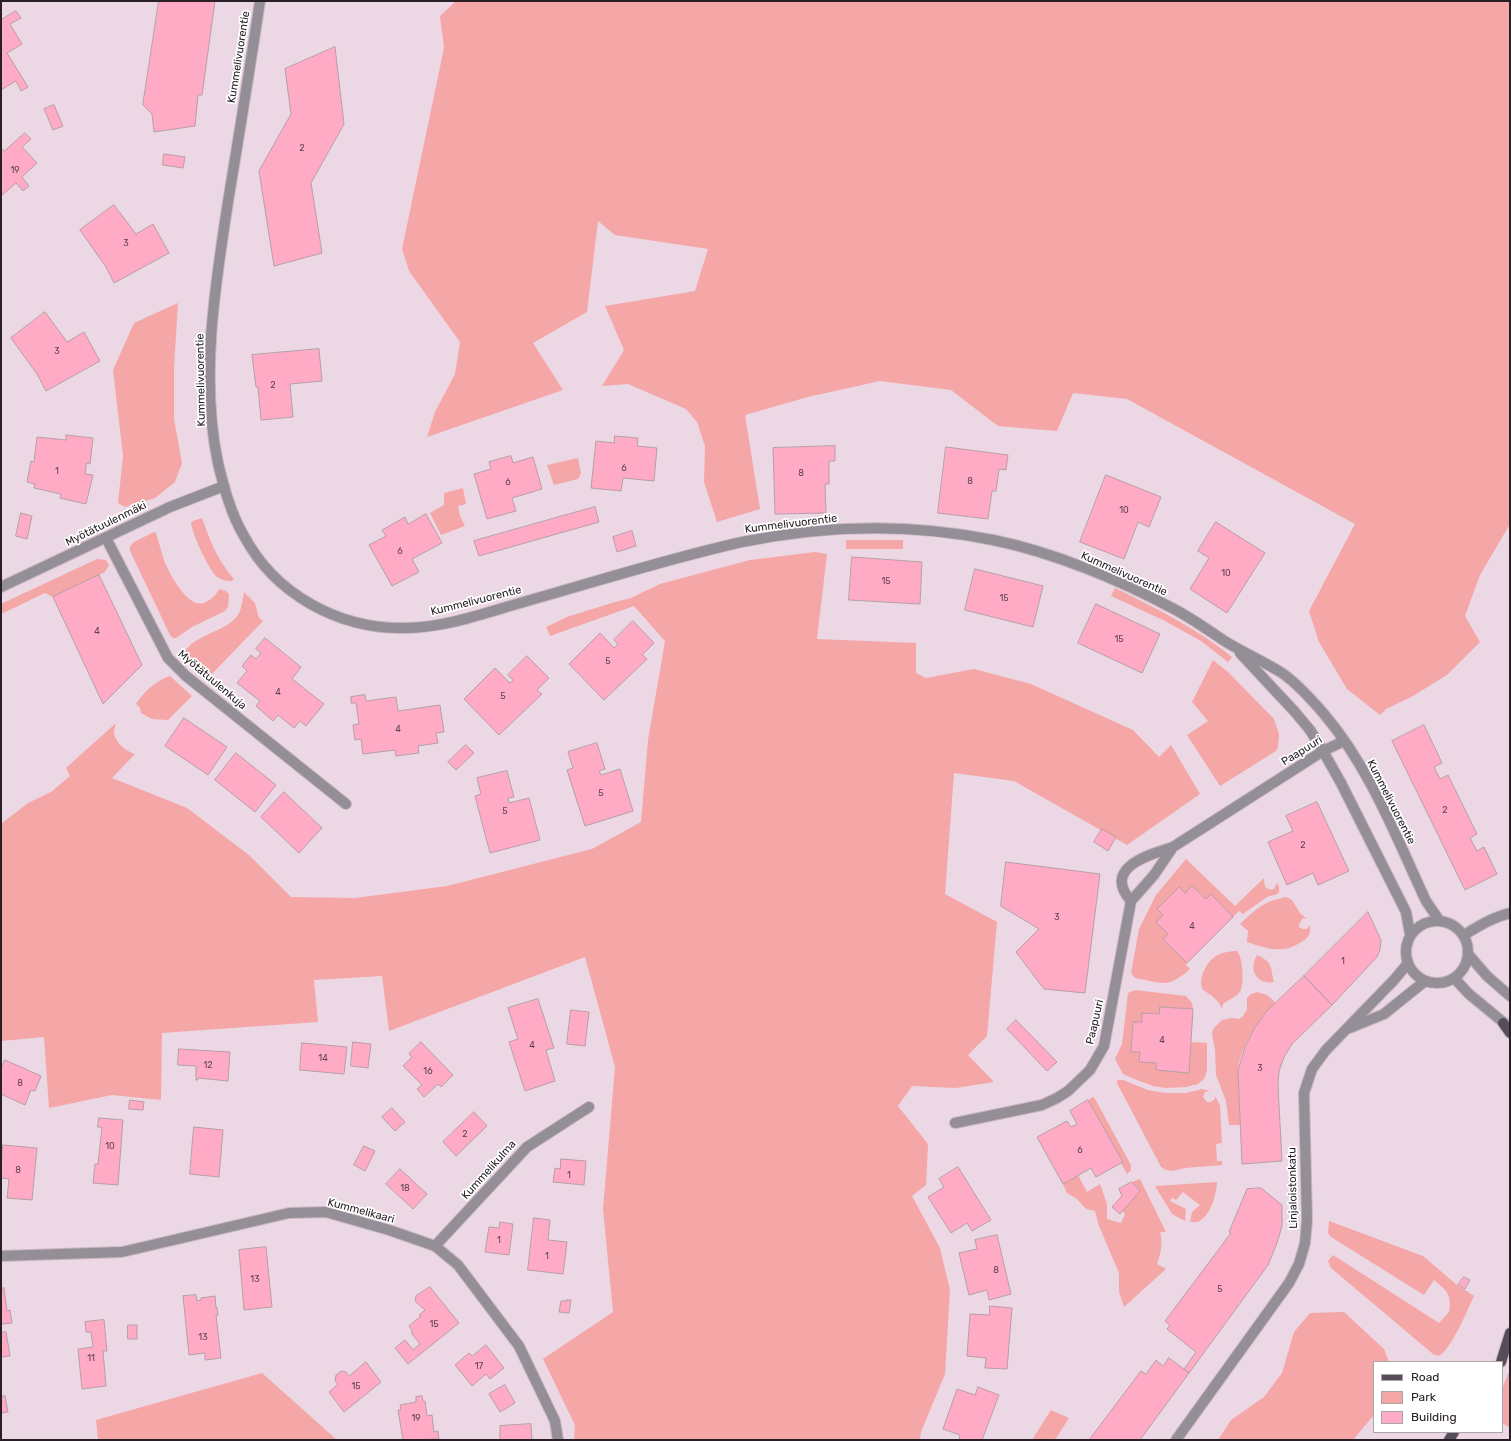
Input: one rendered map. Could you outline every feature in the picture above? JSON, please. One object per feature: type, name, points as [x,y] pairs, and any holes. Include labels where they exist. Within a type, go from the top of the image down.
[{"type":"main road","points":[[1506,1025],[1510,1033]]},
{"type":"main road","points":[[1502,1361],[1510,1333]]},
{"type":"main road","points":[[1503,1361],[1510,1348]]},
{"type":"street","name":"Kummelivuorentie","points":[[260,1],[217,272],[212,314],[210,367],[211,411],[217,456],[224,486],[234,516],[244,537],[264,566],[277,581],[318,609],[339,618],[372,625],[404,628],[445,624],[660,563],[744,542],[818,530],[874,528],[947,532],[998,540],[1058,558],[1124,584],[1177,611],[1234,647],[1286,676],[1310,698],[1326,716],[1365,772],[1426,901],[1439,920]]},
{"type":"street","name":"Myötätuulenmäki","points":[[1,587],[170,507],[224,486]]},
{"type":"street","name":"Myötätuulenkuja","points":[[106,538],[168,658],[186,676],[346,804]]},
{"type":"street","name":"Kummelivuorentie","points":[[1234,647],[1295,712],[1310,730],[1324,751],[1406,912],[1410,934]]},
{"type":"street","name":"Paapuuri","points":[[1131,901],[1123,892],[1121,882],[1124,873],[1128,868],[1147,855],[1173,848],[1324,751],[1344,741]]},
{"type":"street","name":"Paapuuri","points":[[955,1123],[1042,1105],[1068,1091],[1090,1070],[1104,1046],[1131,901],[1154,875],[1173,848]]},
{"type":"street","points":[[1464,935],[1489,920],[1500,915],[1510,913]]},
{"type":"street","points":[[1439,920],[1449,922],[1464,935],[1468,954],[1464,967],[1454,978],[1440,982],[1425,981],[1412,971],[1405,954],[1406,944],[1410,934],[1423,923],[1439,920]]},
{"type":"street","points":[[1468,954],[1486,976],[1510,996]]},
{"type":"street","name":"Linjaloistonkatu","points":[[1176,1440],[1289,1283],[1299,1264],[1305,1243],[1307,1220],[1304,1093],[1312,1069],[1326,1050],[1394,980],[1408,963]]},
{"type":"street","points":[[1454,978],[1469,994],[1506,1025]]},
{"type":"street","name":"Linjaloistonkatu","points":[[1346,1029],[1384,1014],[1425,981]]},
{"type":"street","name":"Kummelikulma","points":[[436,1246],[527,1147],[589,1107]]},
{"type":"street","name":"Kummelikaari","points":[[1,1256],[122,1252],[289,1213],[326,1212],[389,1230],[436,1246],[458,1265],[519,1346],[555,1420],[558,1440]]},
{"type":"green space","points":[[456,1],[1510,1],[1510,524],[1480,575],[1465,616],[1480,642],[1447,675],[1413,696],[1386,709],[1380,715],[1347,689],[1319,642],[1309,611],[1355,524],[1127,399],[1073,393],[1057,431],[998,426],[951,390],[880,381],[808,397],[745,415],[760,509],[717,522],[704,482],[705,446],[697,422],[686,409],[628,384],[602,386],[624,350],[605,306],[695,291],[708,249],[615,235],[598,221],[587,312],[533,343],[563,390],[427,437],[435,412],[455,374],[460,342],[409,271],[402,249],[444,48],[440,16]]},
{"type":"green space","points":[[178,303],[174,368],[174,419],[182,463],[175,482],[155,498],[125,507],[118,503],[123,456],[113,370],[134,323]]},
{"type":"green space","points":[[578,458],[581,473],[578,479],[554,485],[547,465]]},
{"type":"green space","points":[[463,488],[466,504],[458,506],[460,516],[465,526],[441,535],[430,513],[444,505],[444,493]]},
{"type":"green space","points":[[202,518],[215,550],[223,565],[234,579],[232,581],[223,580],[215,575],[201,550],[194,535],[191,523]]},
{"type":"green space","points":[[154,532],[156,533],[164,560],[170,573],[180,590],[187,597],[200,604],[210,600],[219,589],[226,591],[229,594],[228,607],[225,611],[192,627],[176,638],[173,638],[170,635],[130,551],[130,546],[134,542]]},
{"type":"green space","points":[[846,540],[903,540],[903,549],[846,549]]},
{"type":"green space","points":[[815,552],[827,554],[817,639],[916,643],[916,673],[926,678],[974,669],[1031,684],[1133,730],[1159,757],[1171,745],[1200,794],[1127,845],[1014,781],[954,773],[945,894],[997,922],[987,1036],[968,1055],[994,1082],[956,1088],[912,1086],[898,1106],[928,1144],[926,1185],[912,1196],[940,1248],[950,1290],[945,1374],[921,1432],[920,1440],[574,1440],[575,1425],[543,1359],[613,1312],[603,1209],[615,1067],[585,957],[389,1031],[382,976],[314,980],[318,1022],[162,1033],[161,1100],[112,1095],[49,1108],[44,1037],[1,1041],[1,824],[28,803],[51,792],[70,776],[66,768],[116,723],[114,733],[119,744],[135,754],[112,778],[187,808],[249,855],[291,897],[355,898],[447,886],[592,849],[641,822],[648,740],[665,641],[634,606],[550,636],[546,627],[567,617],[631,598],[660,584],[750,560]]},
{"type":"green space","points":[[97,559],[106,560],[109,565],[105,572],[53,597],[45,593],[1,614],[1,604]]},
{"type":"green space","points":[[1115,588],[1161,611],[1190,628],[1232,657],[1228,662],[1201,641],[1165,621],[1111,596]]},
{"type":"green space","points":[[244,592],[255,603],[259,618],[263,621],[209,677],[186,655],[185,651],[198,640],[222,628],[236,618],[240,611]]},
{"type":"green space","points":[[1213,660],[1228,672],[1274,719],[1279,734],[1278,747],[1276,751],[1220,786],[1187,735],[1208,721],[1192,702]]},
{"type":"green space","points":[[170,676],[192,696],[168,720],[152,719],[141,713],[140,708],[136,704],[139,699],[155,684]]},
{"type":"green space","points":[[1186,859],[1235,906],[1264,878],[1267,888],[1274,889],[1277,883],[1279,886],[1279,892],[1267,897],[1243,914],[1239,911],[1233,917],[1211,894],[1206,899],[1192,886],[1185,893],[1179,887],[1157,909],[1163,915],[1156,922],[1168,934],[1163,940],[1187,963],[1186,965],[1190,969],[1176,980],[1164,983],[1135,978],[1131,973],[1139,929],[1156,895]]},
{"type":"green space","points":[[1286,897],[1292,900],[1300,913],[1307,919],[1303,918],[1299,924],[1299,927],[1307,929],[1310,925],[1308,937],[1292,947],[1285,949],[1267,948],[1247,942],[1248,931],[1240,924],[1261,906]]},
{"type":"green space","points":[[1237,951],[1242,965],[1243,979],[1241,990],[1237,995],[1223,1004],[1222,1009],[1216,1000],[1203,990],[1201,986],[1202,975],[1207,965],[1214,957],[1225,952]]},
{"type":"green space","points":[[1257,955],[1269,963],[1274,982],[1263,981],[1256,975],[1253,966]]},
{"type":"green space","points":[[1135,990],[1186,996],[1192,1003],[1193,1009],[1160,1007],[1159,1014],[1142,1013],[1142,1022],[1133,1022],[1131,1052],[1140,1052],[1139,1062],[1156,1063],[1156,1070],[1189,1073],[1191,1042],[1207,1043],[1207,1070],[1204,1079],[1198,1084],[1186,1087],[1166,1088],[1153,1086],[1123,1074],[1115,1059],[1122,1044],[1128,993]]},
{"type":"green space","points":[[1257,992],[1267,995],[1276,1003],[1257,1025],[1242,1053],[1238,1072],[1240,1125],[1229,1125],[1226,1101],[1216,1075],[1215,1050],[1212,1034],[1213,1029],[1222,1020],[1232,1018],[1239,1019],[1243,1016],[1247,1010],[1247,998],[1251,994]]},
{"type":"green space","points":[[1117,1080],[1123,1080],[1148,1090],[1165,1093],[1186,1093],[1202,1089],[1210,1091],[1205,1092],[1203,1097],[1207,1102],[1211,1102],[1215,1099],[1215,1096],[1220,1105],[1222,1143],[1216,1144],[1217,1161],[1222,1161],[1222,1165],[1185,1168],[1173,1171],[1166,1170],[1161,1167],[1117,1083]]},
{"type":"green space","points":[[1093,1097],[1131,1165],[1131,1170],[1127,1174],[1121,1163],[1123,1162],[1088,1100]]},
{"type":"green space","points":[[1078,1175],[1087,1192],[1100,1184],[1107,1204],[1107,1219],[1121,1223],[1125,1214],[1122,1210],[1140,1191],[1132,1182],[1140,1179],[1166,1232],[1160,1232],[1161,1248],[1157,1264],[1166,1269],[1124,1307],[1119,1292],[1119,1273],[1099,1226],[1095,1211],[1086,1209],[1077,1199],[1067,1193],[1063,1184]]},
{"type":"green space","points":[[1217,1182],[1212,1205],[1203,1219],[1198,1222],[1190,1222],[1192,1212],[1200,1205],[1183,1192],[1176,1200],[1172,1198],[1170,1201],[1186,1209],[1185,1221],[1172,1214],[1155,1186]]},
{"type":"green space","points":[[1329,1221],[1423,1256],[1457,1285],[1474,1296],[1454,1337],[1444,1352],[1439,1356],[1433,1354],[1331,1268],[1328,1261],[1333,1255],[1439,1323],[1449,1312],[1450,1301],[1445,1290],[1434,1280],[1424,1295],[1331,1237],[1328,1233]]},
{"type":"green space","points":[[1344,1312],[1384,1349],[1389,1361],[1373,1361],[1373,1416],[1353,1440],[1218,1440],[1231,1420],[1264,1397],[1282,1373],[1294,1332],[1310,1313]]},
{"type":"green space","points":[[1510,1369],[1510,1428],[1503,1424],[1503,1386]]},
{"type":"green space","points":[[262,1373],[337,1440],[98,1440],[96,1420]]},
{"type":"green space","points":[[1051,1410],[1069,1418],[1055,1440],[1032,1440]]},
{"type":"building","points":[[159,1],[215,1],[202,95],[198,95],[195,126],[154,132],[152,114],[143,105]]},
{"type":"building","points":[[16,11],[21,18],[10,24],[22,44],[7,53],[28,87],[21,91],[16,81],[1,90],[1,20]]},
{"type":"building","points":[[335,47],[344,124],[311,183],[322,253],[274,266],[259,171],[291,114],[285,69]]},
{"type":"building","points":[[54,105],[63,126],[53,130],[44,109]]},
{"type":"building","points":[[25,133],[31,139],[22,147],[37,163],[22,177],[29,186],[23,191],[16,183],[1,196],[1,148],[4,151]]},
{"type":"building","points":[[164,154],[185,157],[183,168],[163,165]]},
{"type":"building","points":[[114,205],[136,234],[153,224],[169,253],[114,283],[106,267],[80,230]]},
{"type":"building","points":[[45,312],[67,342],[84,332],[100,361],[46,391],[37,374],[11,338]]},
{"type":"building","points":[[319,349],[322,381],[290,384],[293,417],[261,420],[258,387],[256,387],[252,355]]},
{"type":"building","points":[[66,435],[93,438],[90,464],[86,463],[85,474],[93,475],[86,504],[60,498],[61,494],[34,488],[35,484],[27,482],[31,461],[34,462],[37,437],[66,440]]},
{"type":"building","points":[[615,436],[638,438],[637,446],[657,448],[654,481],[623,478],[621,491],[591,488],[596,441],[614,443]]},
{"type":"building","points":[[835,446],[835,461],[829,461],[829,484],[825,484],[826,513],[775,514],[773,448]]},
{"type":"building","points":[[946,447],[1008,455],[1006,470],[999,469],[996,491],[992,491],[988,519],[938,513]]},
{"type":"building","points":[[511,456],[513,463],[533,457],[542,489],[512,498],[516,511],[487,519],[474,474],[491,469],[489,462]]},
{"type":"building","points":[[1106,475],[1161,497],[1149,527],[1138,522],[1124,559],[1080,542]]},
{"type":"building","points":[[595,507],[599,522],[479,556],[474,541]]},
{"type":"building","points":[[21,513],[32,516],[27,539],[16,536]]},
{"type":"building","points":[[426,514],[442,543],[412,559],[419,572],[392,586],[369,545],[386,536],[382,530],[405,517],[408,524]]},
{"type":"building","points":[[1216,522],[1265,553],[1227,613],[1190,589],[1209,558],[1198,551]]},
{"type":"building","points":[[632,531],[636,546],[617,552],[613,537]]},
{"type":"building","points":[[852,557],[922,562],[920,604],[849,600]]},
{"type":"building","points":[[975,569],[1043,586],[1033,627],[965,610]]},
{"type":"building","points":[[99,575],[142,665],[103,704],[53,597]]},
{"type":"building","points":[[1096,604],[1160,634],[1142,673],[1078,643]]},
{"type":"building","points":[[633,621],[654,643],[642,655],[647,659],[604,700],[569,664],[600,633],[614,648],[618,644],[614,640]]},
{"type":"building","points":[[265,638],[301,667],[292,679],[324,704],[306,726],[300,721],[294,728],[278,715],[273,721],[256,706],[260,701],[237,683],[247,671],[242,666],[251,655],[256,659],[261,653],[256,649]]},
{"type":"building","points":[[527,656],[549,678],[537,690],[542,694],[499,735],[464,699],[495,668],[510,683],[513,680],[508,675]]},
{"type":"building","points":[[365,695],[366,701],[396,697],[398,711],[440,705],[444,732],[436,733],[438,743],[418,746],[419,753],[396,756],[395,750],[363,754],[361,739],[355,740],[353,725],[359,724],[356,703],[351,703],[351,697]]},
{"type":"building","points":[[184,718],[227,747],[208,775],[165,746]]},
{"type":"building","points":[[1424,725],[1442,763],[1434,767],[1440,779],[1448,775],[1477,834],[1470,838],[1477,851],[1484,847],[1497,874],[1465,890],[1392,741]]},
{"type":"building","points":[[597,743],[605,769],[599,771],[601,775],[620,769],[633,811],[585,826],[567,770],[573,768],[568,752]]},
{"type":"building","points":[[466,745],[474,753],[456,770],[448,762]]},
{"type":"building","points":[[236,753],[276,785],[255,812],[215,780]]},
{"type":"building","points":[[507,771],[514,797],[508,798],[509,803],[529,798],[540,840],[490,853],[475,796],[481,794],[477,778]]},
{"type":"building","points":[[284,792],[322,828],[299,853],[261,817]]},
{"type":"building","points":[[1317,802],[1349,871],[1318,885],[1313,873],[1287,885],[1268,842],[1293,831],[1286,816]]},
{"type":"building","points":[[1102,829],[1116,837],[1108,851],[1094,842]]},
{"type":"building","points":[[1006,862],[1100,874],[1085,993],[1044,989],[1016,952],[1039,929],[1001,906]]},
{"type":"building","points":[[1192,886],[1206,899],[1211,894],[1233,917],[1187,963],[1163,939],[1168,934],[1156,922],[1163,915],[1157,909],[1179,887],[1185,893]]},
{"type":"building","points":[[1368,912],[1381,940],[1380,950],[1377,957],[1332,1005],[1304,976]]},
{"type":"building","points":[[1304,976],[1332,1005],[1292,1044],[1284,1057],[1279,1071],[1278,1086],[1282,1161],[1242,1164],[1238,1071],[1245,1047],[1255,1027],[1267,1011]]},
{"type":"building","points":[[538,999],[554,1048],[546,1050],[555,1081],[525,1091],[509,1042],[518,1039],[508,1008]]},
{"type":"building","points":[[1160,1007],[1193,1009],[1189,1073],[1156,1070],[1156,1063],[1139,1062],[1140,1052],[1131,1052],[1133,1022],[1142,1022],[1142,1013],[1159,1014]]},
{"type":"building","points":[[571,1010],[589,1012],[585,1046],[567,1044]]},
{"type":"building","points":[[1016,1020],[1057,1062],[1047,1071],[1007,1029]]},
{"type":"building","points":[[353,1042],[371,1044],[368,1068],[351,1066]]},
{"type":"building","points":[[421,1042],[453,1075],[441,1087],[438,1084],[424,1097],[417,1089],[422,1085],[403,1066],[412,1057],[409,1054]]},
{"type":"building","points":[[302,1043],[347,1047],[344,1074],[300,1070]]},
{"type":"building","points":[[179,1049],[230,1052],[228,1081],[198,1078],[198,1080],[196,1080],[196,1066],[178,1065]]},
{"type":"building","points":[[5,1060],[41,1076],[35,1091],[31,1090],[25,1105],[1,1094],[1,1068]]},
{"type":"building","points":[[130,1100],[144,1102],[143,1110],[129,1109]]},
{"type":"building","points":[[1088,1100],[1123,1162],[1096,1177],[1091,1168],[1063,1184],[1037,1137],[1067,1121],[1071,1127],[1077,1124],[1070,1111]]},
{"type":"building","points":[[392,1108],[405,1122],[395,1131],[382,1117]]},
{"type":"building","points":[[474,1112],[487,1126],[456,1156],[443,1142]]},
{"type":"building","points":[[99,1118],[123,1120],[118,1185],[93,1183],[95,1164],[98,1164],[102,1127],[98,1127]]},
{"type":"building","points":[[194,1127],[223,1130],[219,1177],[190,1174]]},
{"type":"building","points":[[3,1145],[37,1148],[32,1200],[7,1198],[9,1179],[1,1178]]},
{"type":"building","points":[[364,1146],[375,1151],[365,1171],[354,1165]]},
{"type":"building","points":[[561,1159],[586,1161],[584,1185],[553,1182],[555,1168],[560,1169]]},
{"type":"building","points":[[958,1167],[991,1220],[972,1231],[967,1223],[951,1233],[928,1197],[944,1187],[939,1179]]},
{"type":"building","points":[[400,1169],[427,1194],[413,1209],[386,1184]]},
{"type":"building","points":[[1132,1182],[1140,1191],[1120,1214],[1112,1207],[1122,1196],[1119,1189]]},
{"type":"building","points":[[1261,1188],[1282,1205],[1282,1226],[1277,1243],[1268,1265],[1189,1373],[1184,1369],[1196,1352],[1167,1329],[1170,1325],[1165,1321],[1231,1233],[1229,1232],[1247,1189]]},
{"type":"building","points":[[534,1218],[550,1220],[548,1240],[567,1242],[563,1274],[528,1270]]},
{"type":"building","points":[[500,1222],[513,1224],[509,1255],[485,1252],[489,1227],[499,1228]]},
{"type":"building","points":[[997,1235],[1011,1294],[989,1300],[987,1290],[969,1295],[959,1253],[977,1249],[975,1240]]},
{"type":"building","points":[[266,1247],[272,1307],[244,1310],[239,1250]]},
{"type":"building","points":[[1464,1277],[1470,1280],[1465,1289],[1458,1285]]},
{"type":"building","points":[[430,1287],[459,1323],[408,1364],[395,1348],[405,1340],[413,1350],[420,1344],[412,1334],[412,1330],[409,1326],[421,1316],[419,1315],[425,1310],[415,1301],[416,1296]]},
{"type":"building","points":[[4,1288],[7,1311],[10,1310],[12,1323],[1,1324],[1,1289]]},
{"type":"building","points":[[196,1295],[197,1301],[201,1300],[201,1298],[215,1296],[221,1358],[205,1360],[205,1353],[189,1355],[183,1296]]},
{"type":"building","points":[[571,1300],[569,1313],[559,1312],[561,1301]]},
{"type":"building","points":[[990,1306],[1012,1308],[1007,1369],[985,1368],[986,1358],[967,1356],[970,1314],[989,1315]]},
{"type":"building","points":[[104,1320],[107,1351],[103,1351],[106,1386],[82,1389],[78,1349],[93,1347],[91,1332],[86,1332],[85,1322]]},
{"type":"building","points":[[128,1325],[137,1325],[137,1339],[128,1339]]},
{"type":"building","points":[[1,1332],[6,1332],[10,1356],[1,1357]]},
{"type":"building","points":[[486,1345],[504,1368],[490,1379],[486,1374],[472,1386],[455,1365],[469,1353],[472,1356]]},
{"type":"building","points":[[1169,1358],[1189,1373],[1140,1440],[1089,1440],[1141,1371],[1146,1374],[1156,1360],[1163,1366]]},
{"type":"building","points":[[366,1362],[381,1382],[344,1412],[329,1392],[338,1384],[335,1381],[336,1375],[341,1371],[346,1372],[349,1376]]},
{"type":"building","points":[[505,1385],[515,1403],[500,1412],[489,1394]]},
{"type":"building","points":[[978,1387],[999,1395],[982,1440],[959,1440],[960,1435],[943,1429],[957,1389],[975,1395]]},
{"type":"building","points":[[5,1396],[8,1412],[1,1413],[1,1397]]},
{"type":"building","points":[[422,1396],[423,1401],[425,1401],[427,1416],[432,1415],[434,1432],[438,1431],[439,1439],[403,1440],[398,1410],[401,1410],[400,1405],[416,1402],[416,1397]]},
{"type":"building","points":[[531,1424],[532,1440],[500,1440],[500,1426]]}]
